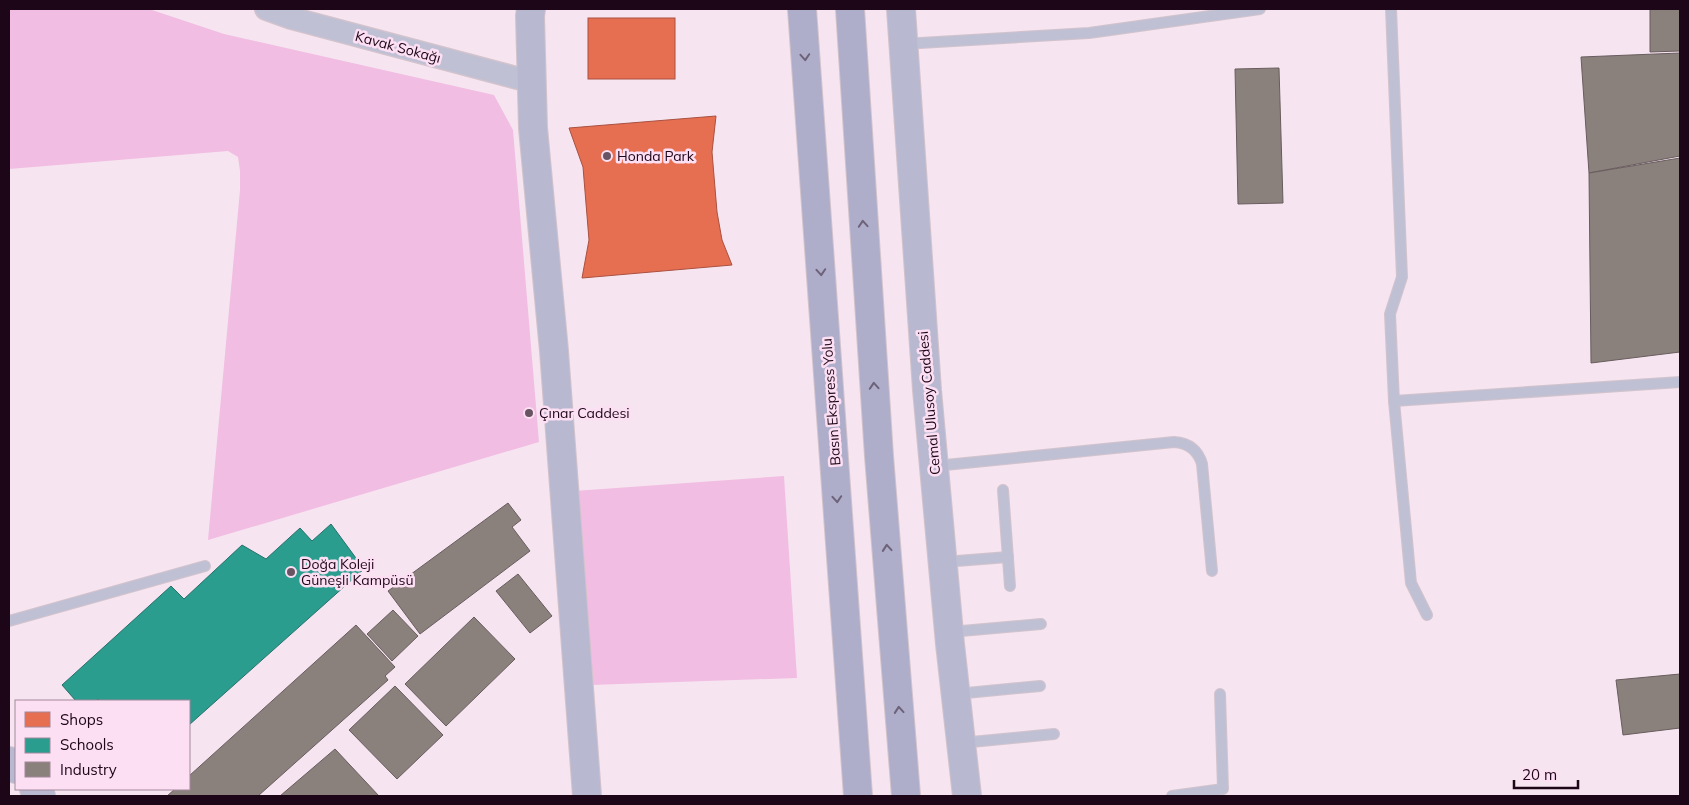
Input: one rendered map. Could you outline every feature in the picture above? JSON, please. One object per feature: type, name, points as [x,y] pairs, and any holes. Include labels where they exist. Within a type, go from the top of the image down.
[{"type":"highway","name":"Basın Ekspress Yolu","points":[[802,9],[858,796]]},
{"type":"highway","points":[[850,9],[879,446],[906,796]]},
{"type":"highway","points":[[840,796],[839,710],[849,666]]},
{"type":"highway","points":[[903,758],[915,796]]},
{"type":"main road","points":[[532,9],[530,16],[533,128],[554,351],[588,796]]},
{"type":"main road","name":"Cemal Ulusoy Caddesi","points":[[901,9],[927,390],[966,796]]},
{"type":"street","name":"Kavak Sokağı","points":[[266,9],[291,18],[532,82]]},
{"type":"lane","points":[[903,44],[1089,33],[1260,9]]},
{"type":"lane","points":[[1391,9],[1402,277],[1390,314],[1394,401],[1410,583],[1427,615]]},
{"type":"lane","points":[[1394,401],[1680,382]]},
{"type":"lane","points":[[934,466],[1174,442],[1190,446],[1196,451],[1202,464],[1212,571]]},
{"type":"lane","points":[[1003,490],[1010,586]]},
{"type":"lane","points":[[943,562],[1008,557]]},
{"type":"lane","points":[[9,621],[206,566]]},
{"type":"lane","points":[[949,632],[1041,624]]},
{"type":"lane","points":[[956,694],[1040,686]]},
{"type":"lane","points":[[1172,796],[1223,789],[1220,694]]},
{"type":"lane","points":[[961,743],[1054,734]]},
{"type":"shaded area","points":[[9,9],[149,9],[224,34],[494,95],[513,130],[539,442],[208,540],[240,190],[238,157],[228,151],[9,169]]},
{"type":"shaded area","points":[[784,476],[797,678],[591,685],[574,491]]},
{"type":"building: Shops","points":[[588,18],[675,18],[675,79],[588,79]]},
{"type":"building: Shops","points":[[716,116],[712,152],[717,212],[722,240],[732,265],[582,278],[589,240],[583,167],[569,128]]},
{"type":"building: Schools","points":[[331,524],[364,569],[190,724],[190,700],[75,700],[62,685],[171,586],[184,599],[242,545],[266,559],[300,528],[312,541]]},
{"type":"building: Industry","points":[[1650,9],[1680,9],[1680,51],[1650,52]]},
{"type":"building: Industry","points":[[1680,53],[1680,156],[1589,173],[1581,57]]},
{"type":"building: Industry","points":[[1279,68],[1283,203],[1238,204],[1235,69]]},
{"type":"building: Industry","points":[[1680,158],[1680,352],[1591,363],[1589,173]]},
{"type":"building: Industry","points":[[508,503],[521,520],[512,527],[530,551],[420,634],[388,591]]},
{"type":"building: Industry","points":[[518,574],[552,616],[530,633],[496,591]]},
{"type":"building: Industry","points":[[393,610],[418,636],[392,661],[367,634]]},
{"type":"building: Industry","points":[[474,617],[515,659],[446,726],[405,684]]},
{"type":"building: Industry","points":[[356,625],[395,667],[385,676],[388,680],[258,796],[167,796],[174,790],[190,790],[190,775]]},
{"type":"building: Industry","points":[[1680,674],[1680,728],[1623,735],[1616,680]]},
{"type":"building: Industry","points":[[395,686],[443,735],[397,779],[349,730]]},
{"type":"building: Industry","points":[[335,749],[379,796],[280,796]]},
{"type":"place","name":"Honda Park","points":[[607,156]]},
{"type":"place","name":"Çınar Caddesi","points":[[529,413]]},
{"type":"place","name":"Doğa Koleji Güneşli Kampüsü","points":[[291,572]]}]
